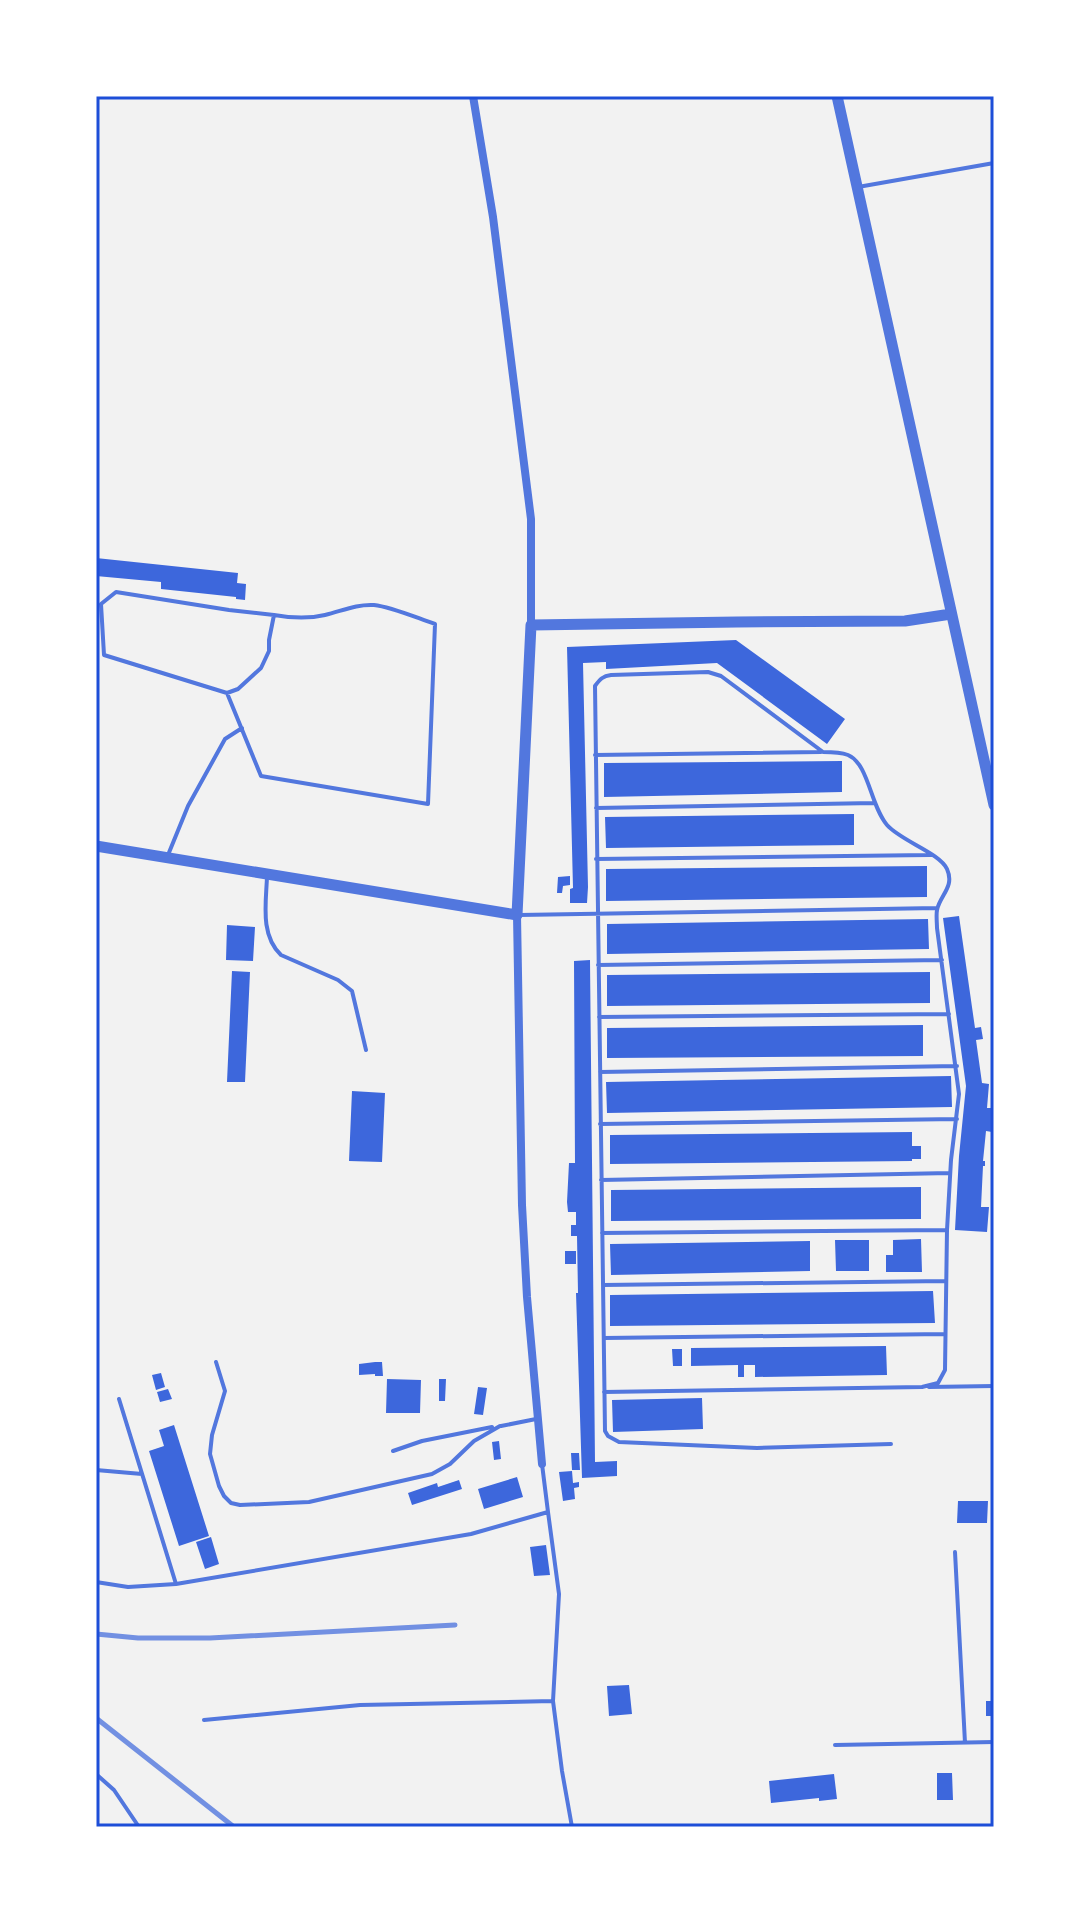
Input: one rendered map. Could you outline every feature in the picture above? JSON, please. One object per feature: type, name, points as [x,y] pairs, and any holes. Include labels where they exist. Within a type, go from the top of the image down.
[{"type":"street","points":[[473,96],[493,217],[531,519],[531,625],[517,915],[522,1205],[542,1464]]},
{"type":"street","points":[[837,96],[994,805]]},
{"type":"street","points":[[531,625],[905,621],[951,614]]},
{"type":"street","points":[[96,846],[517,915]]},
{"type":"lane","points":[[857,187],[994,163]]},
{"type":"lane","points":[[227,693],[261,776],[428,804],[435,624],[376,605],[293,618],[274,615],[229,610],[116,592],[101,604],[104,655],[227,693],[238,689],[261,668],[269,651],[274,615]]},
{"type":"lane","points":[[823,752],[721,676],[708,672],[611,675],[599,680],[595,686],[605,1431],[619,1442],[757,1448],[891,1444]]},
{"type":"lane","points":[[167,858],[188,806],[225,739],[242,728]]},
{"type":"lane","points":[[595,755],[839,753],[854,758],[860,765],[874,803],[886,824],[933,855],[948,871],[945,896],[937,908],[937,928],[959,1094],[947,1230],[945,1370],[938,1383],[922,1387]]},
{"type":"lane","points":[[596,808],[874,803]]},
{"type":"lane","points":[[596,859],[933,855]]},
{"type":"lane","points":[[268,875],[267,927],[274,948],[281,955],[338,980],[352,991],[366,1050]]},
{"type":"lane","points":[[517,915],[937,908]]},
{"type":"lane","points":[[598,965],[942,960]]},
{"type":"lane","points":[[599,1017],[949,1014]]},
{"type":"lane","points":[[600,1072],[957,1066]]},
{"type":"lane","points":[[600,1124],[957,1119]]},
{"type":"lane","points":[[601,1180],[950,1173]]},
{"type":"lane","points":[[602,1233],[947,1230]]},
{"type":"lane","points":[[603,1285],[946,1281]]},
{"type":"lane","points":[[604,1338],[945,1334]]},
{"type":"lane","points":[[216,1362],[225,1391],[212,1435],[210,1454],[219,1486],[231,1503],[309,1502],[432,1474],[450,1464],[474,1441],[500,1426]]},
{"type":"lane","points":[[604,1392],[994,1386]]},
{"type":"lane","points":[[119,1399],[176,1584]]},
{"type":"lane","points":[[393,1451],[422,1441],[538,1419]]},
{"type":"lane","points":[[542,1464],[559,1594],[553,1701],[572,1827]]},
{"type":"lane","points":[[96,1470],[142,1474]]},
{"type":"lane","points":[[96,1582],[128,1587],[176,1584],[471,1534],[548,1512]]},
{"type":"lane","points":[[955,1552],[965,1743]]},
{"type":"lane","points":[[204,1720],[360,1705],[553,1701]]},
{"type":"lane","points":[[835,1745],[994,1742]]},
{"type":"lane","points":[[96,1774],[114,1790],[139,1827]]},
{"type":"building","points":[[96,558],[238,573],[237,583],[246,584],[245,600],[161,589],[161,582],[96,576]]},
{"type":"building","points":[[736,640],[845,719],[827,744],[717,663],[606,669],[606,662],[583,663],[588,887],[587,903],[570,903],[570,889],[573,888],[567,647]]},
{"type":"building","points":[[842,761],[842,792],[604,797],[604,763]]},
{"type":"building","points":[[854,814],[854,845],[606,848],[605,817]]},
{"type":"building","points":[[927,866],[927,897],[606,901],[606,869]]},
{"type":"building","points":[[570,876],[570,885],[563,886],[562,893],[557,893],[558,877]]},
{"type":"building","points":[[959,916],[975,1028],[981,1027],[983,1039],[976,1040],[982,1083],[989,1084],[987,1108],[994,1108],[992,1132],[986,1131],[983,1161],[981,1207],[989,1207],[987,1232],[955,1230],[966,1086],[943,918]]},
{"type":"building","points":[[928,919],[929,949],[607,954],[607,924]]},
{"type":"building","points":[[227,925],[255,927],[253,961],[226,960]]},
{"type":"building","points":[[590,960],[595,1462],[617,1461],[617,1476],[582,1478],[577,1236],[571,1236],[571,1225],[576,1225],[576,1212],[568,1212],[567,1202],[569,1163],[575,1163],[574,961]]},
{"type":"building","points":[[232,971],[250,972],[245,1082],[227,1082]]},
{"type":"building","points":[[930,972],[930,1003],[607,1006],[607,975]]},
{"type":"building","points":[[923,1025],[923,1056],[607,1058],[607,1028]]},
{"type":"building","points":[[951,1076],[952,1107],[607,1113],[606,1082]]},
{"type":"building","points":[[352,1091],[385,1093],[382,1162],[349,1161]]},
{"type":"building","points":[[912,1132],[912,1146],[921,1146],[921,1159],[912,1161],[610,1164],[610,1135]]},
{"type":"building","points":[[921,1187],[921,1219],[611,1221],[611,1190]]},
{"type":"building","points":[[921,1239],[922,1272],[886,1272],[886,1255],[893,1255],[893,1240]]},
{"type":"building","points":[[835,1240],[869,1240],[869,1271],[836,1271]]},
{"type":"building","points":[[810,1241],[810,1271],[611,1275],[610,1244]]},
{"type":"building","points":[[565,1251],[576,1251],[576,1264],[565,1264]]},
{"type":"building","points":[[933,1291],[935,1323],[610,1326],[610,1295]]},
{"type":"building","points":[[886,1346],[887,1375],[755,1377],[755,1365],[744,1365],[744,1377],[738,1377],[738,1365],[691,1366],[691,1348]]},
{"type":"building","points":[[672,1349],[682,1349],[682,1366],[673,1366]]},
{"type":"building","points":[[382,1362],[383,1376],[359,1375],[359,1364]]},
{"type":"building","points":[[161,1373],[165,1387],[156,1390],[152,1375]]},
{"type":"building","points":[[387,1379],[421,1380],[420,1413],[386,1413]]},
{"type":"building","points":[[439,1379],[446,1379],[445,1401],[439,1401]]},
{"type":"building","points":[[478,1387],[487,1388],[483,1415],[474,1414]]},
{"type":"building","points":[[168,1389],[172,1399],[160,1402],[157,1392]]},
{"type":"building","points":[[702,1398],[703,1429],[613,1432],[612,1400]]},
{"type":"building","points":[[174,1425],[209,1536],[179,1546],[149,1451],[164,1446],[159,1430]]},
{"type":"building","points":[[499,1441],[501,1459],[494,1460],[492,1442]]},
{"type":"building","points":[[571,1453],[579,1453],[580,1470],[572,1470]]},
{"type":"building","points":[[572,1471],[573,1483],[579,1482],[579,1487],[574,1488],[575,1499],[563,1501],[559,1472]]},
{"type":"building","points":[[517,1477],[523,1497],[484,1509],[478,1489]]},
{"type":"building","points":[[459,1480],[462,1489],[412,1505],[408,1493],[437,1483],[438,1487]]},
{"type":"building","points":[[958,1501],[988,1501],[987,1523],[957,1523]]},
{"type":"building","points":[[211,1537],[219,1564],[205,1569],[196,1542]]},
{"type":"building","points":[[546,1545],[550,1575],[534,1576],[530,1547]]},
{"type":"building","points":[[629,1685],[632,1714],[609,1716],[607,1686]]},
{"type":"building","points":[[986,1701],[994,1701],[994,1716],[986,1716]]},
{"type":"building","points":[[937,1773],[952,1773],[953,1800],[937,1800]]},
{"type":"building","points":[[834,1774],[837,1799],[771,1803],[769,1781]]},
{"type":"railway","points":[[96,1634],[138,1638],[210,1638],[455,1625]]},
{"type":"railway","points":[[96,1718],[234,1827]]}]
